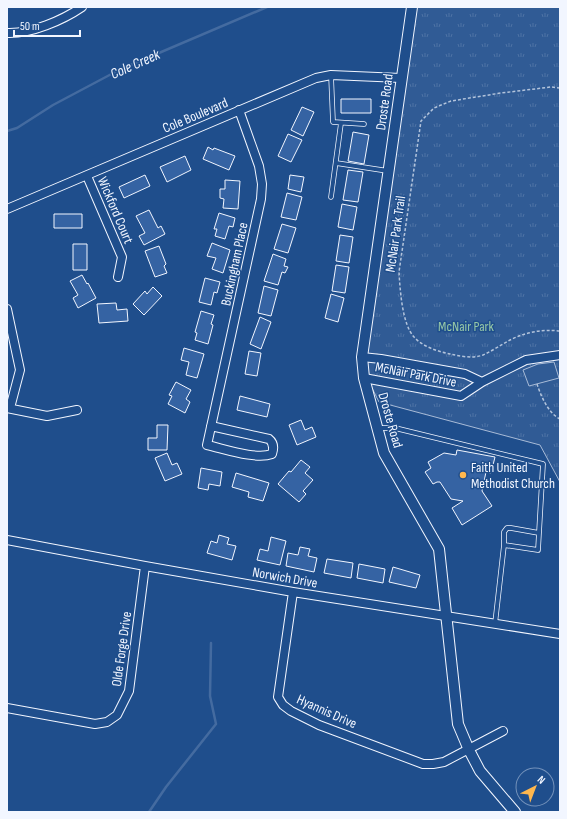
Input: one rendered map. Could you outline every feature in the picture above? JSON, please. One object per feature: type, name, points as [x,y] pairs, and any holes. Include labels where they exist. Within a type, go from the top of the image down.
[{"type":"street","points":[[7,33],[16,34],[44,26],[73,13],[82,7]]},
{"type":"street","name":"Droste Road","points":[[412,7],[362,357],[364,378],[384,453],[439,549],[458,724],[480,771],[515,812]]},
{"type":"street","name":"Cole Boulevard","points":[[7,209],[316,78],[331,75],[401,78]]},
{"type":"street","name":"Buckingham Place","points":[[212,426],[269,439],[274,448],[272,454],[265,456],[253,455],[207,445],[261,199],[262,184],[259,166],[239,110]]},
{"type":"street","name":"Wickford Court","points":[[87,176],[122,257],[118,277]]},
{"type":"street","points":[[7,309],[20,370],[8,408],[48,416],[77,410]]},
{"type":"street","name":"McNair Park Drive","points":[[364,378],[461,396],[482,382],[526,360],[560,355]]},
{"type":"street","name":"McNair Park Drive","points":[[362,357],[466,374],[482,382]]},
{"type":"street","name":"Norwich Drive","points":[[8,542],[293,592],[560,634]]},
{"type":"street","name":"Olde Forge Drive","points":[[7,708],[95,724],[107,722],[117,715],[129,691],[145,566]]},
{"type":"street","name":"Hyannis Drive","points":[[293,592],[278,697],[283,705],[291,711],[319,725],[423,764],[444,762],[503,731]]},
{"type":"lane","points":[[331,75],[333,122],[364,124]]},
{"type":"lane","points":[[331,197],[341,123]]},
{"type":"lane","points":[[336,163],[388,171]]},
{"type":"lane","points":[[377,428],[395,428],[543,464],[538,550],[504,545]]},
{"type":"lane","points":[[495,624],[504,545],[504,532],[507,528],[511,528],[539,533]]},
{"type":"path","name":"McNair Park Trail","points":[[560,88],[551,87],[500,93],[451,101],[434,108],[421,121],[399,272],[400,295],[407,325],[414,337],[425,346],[438,351],[456,356],[481,356],[527,333],[544,330],[560,331]]},
{"type":"path","points":[[537,384],[543,400],[556,417],[560,419]]},
{"type":"green space","name":"McNair Park","points":[[411,7],[560,7],[560,482],[540,445],[379,402],[363,370]]},
{"type":"shaded area","points":[[554,362],[559,378],[529,386],[523,370],[538,364]]},
{"type":"building","points":[[341,99],[371,99],[371,113],[341,113]]},
{"type":"building","points":[[302,107],[314,112],[303,136],[291,130]]},
{"type":"building","points":[[353,132],[369,135],[364,164],[348,161]]},
{"type":"building","points":[[288,134],[302,140],[291,162],[278,156]]},
{"type":"building","points":[[208,147],[213,150],[214,148],[235,156],[229,170],[203,159]]},
{"type":"building","points":[[185,156],[191,170],[167,182],[160,167]]},
{"type":"building","points":[[348,170],[363,172],[358,202],[343,200]]},
{"type":"building","points":[[145,175],[150,186],[124,198],[119,187]]},
{"type":"building","points":[[290,175],[304,177],[301,192],[288,189]]},
{"type":"building","points":[[225,180],[240,181],[238,209],[223,208],[224,199],[220,198],[220,189],[225,189]]},
{"type":"building","points":[[287,193],[302,197],[296,220],[281,217]]},
{"type":"building","points":[[342,204],[357,207],[353,230],[338,227]]},
{"type":"building","points":[[149,210],[158,228],[161,226],[165,234],[144,245],[139,236],[145,233],[136,216]]},
{"type":"building","points":[[219,213],[235,218],[233,227],[229,226],[225,239],[215,236],[217,229],[214,229]]},
{"type":"building","points":[[54,214],[82,214],[82,228],[54,228]]},
{"type":"building","points":[[282,224],[296,228],[288,253],[274,249]]},
{"type":"building","points":[[340,235],[353,237],[349,263],[336,261]]},
{"type":"building","points":[[212,243],[230,250],[223,273],[212,269],[216,258],[207,256]]},
{"type":"building","points":[[73,244],[87,244],[87,270],[73,270]]},
{"type":"building","points":[[159,246],[166,264],[164,266],[167,273],[155,277],[145,251]]},
{"type":"building","points":[[273,254],[286,259],[284,266],[288,267],[285,273],[282,272],[278,285],[264,281]]},
{"type":"building","points":[[336,265],[349,267],[345,293],[332,291]]},
{"type":"building","points":[[82,275],[96,298],[78,308],[73,298],[78,295],[70,281]]},
{"type":"building","points":[[205,278],[220,282],[217,293],[214,292],[211,305],[199,302]]},
{"type":"building","points":[[264,286],[278,290],[271,316],[258,313]]},
{"type":"building","points":[[153,287],[162,296],[144,315],[133,304],[145,291],[147,294]]},
{"type":"building","points":[[331,294],[344,298],[338,322],[325,318]]},
{"type":"building","points":[[116,303],[117,310],[127,309],[128,321],[99,323],[97,304]]},
{"type":"building","points":[[201,311],[214,315],[208,344],[195,340],[197,333],[195,332]]},
{"type":"building","points":[[260,317],[271,322],[261,349],[250,344]]},
{"type":"building","points":[[184,348],[204,354],[197,378],[186,375],[189,362],[181,360]]},
{"type":"building","points":[[249,351],[261,353],[257,376],[245,374]]},
{"type":"building","points":[[176,382],[191,390],[186,399],[190,402],[185,413],[168,404],[172,396],[169,395]]},
{"type":"building","points":[[240,396],[270,404],[267,417],[237,410]]},
{"type":"building","points":[[301,420],[305,430],[312,427],[316,437],[297,445],[289,425]]},
{"type":"building","points":[[157,425],[168,425],[167,450],[148,450],[148,438],[157,438]]},
{"type":"building","points":[[457,450],[495,457],[491,473],[486,472],[482,491],[492,506],[462,525],[452,508],[463,501],[451,499],[440,482],[433,484],[425,472],[431,468],[428,462],[444,453],[456,455]]},
{"type":"building","points":[[167,453],[172,465],[177,463],[182,474],[165,481],[155,458]]},
{"type":"building","points":[[301,460],[310,467],[305,473],[313,480],[303,491],[306,494],[299,502],[278,484]]},
{"type":"building","points":[[201,468],[222,472],[220,486],[209,484],[208,490],[198,488]]},
{"type":"building","points":[[236,473],[269,483],[263,501],[248,497],[249,492],[232,487]]},
{"type":"building","points":[[219,535],[229,538],[227,544],[236,546],[232,560],[207,553],[211,541],[217,543]]},
{"type":"building","points":[[271,537],[286,541],[280,565],[257,560],[260,549],[268,551]]},
{"type":"building","points":[[300,547],[310,549],[308,556],[317,558],[314,572],[286,566],[288,553],[298,555]]},
{"type":"building","points":[[327,559],[353,563],[351,578],[324,573]]},
{"type":"building","points":[[359,564],[385,569],[383,583],[357,578]]},
{"type":"building","points":[[393,567],[420,575],[416,588],[389,582]]},
{"type":"waterway","name":"Cole Creek","points":[[7,131],[17,128],[53,105],[119,70],[267,7]]},
{"type":"waterway","points":[[149,812],[166,787],[216,724],[210,696],[211,643]]},
{"type":"place","name":"Faith United Methodist Church","points":[[463,475]]}]
